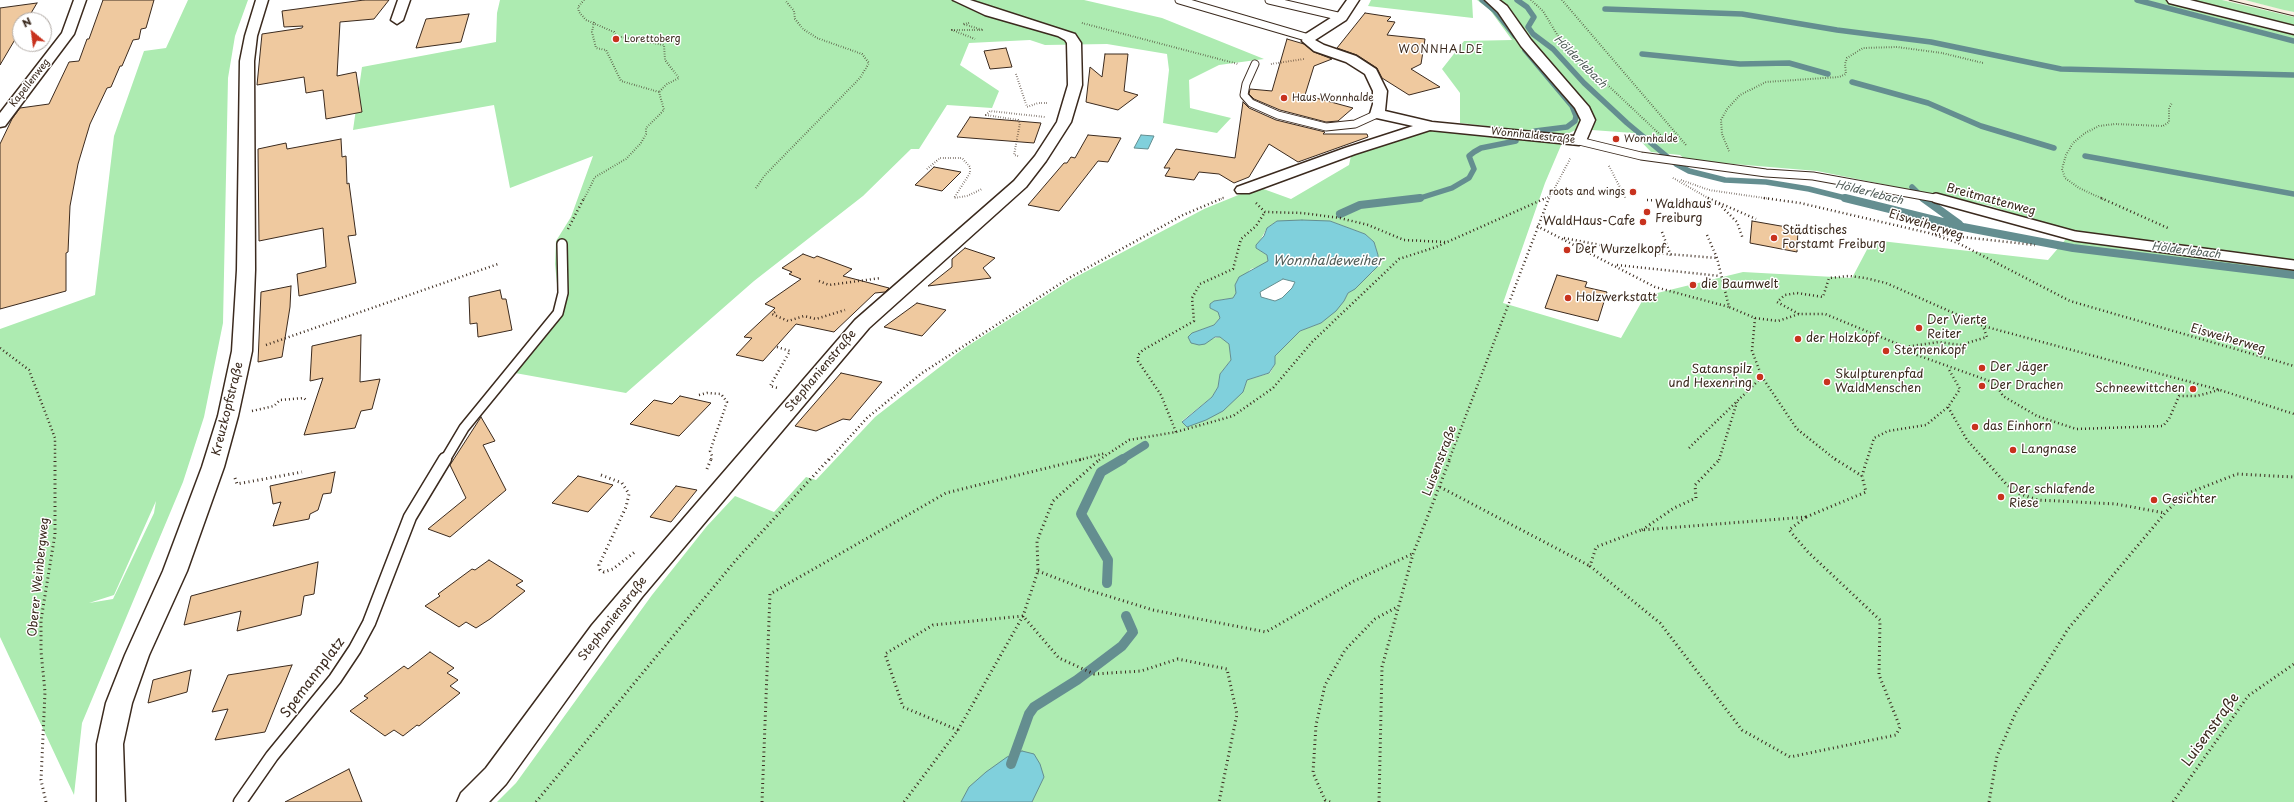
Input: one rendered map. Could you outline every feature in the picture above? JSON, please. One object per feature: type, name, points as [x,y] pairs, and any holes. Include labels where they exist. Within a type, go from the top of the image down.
[{"type":"main road","points":[[2174,0],[2294,30]]},
{"type":"street","name":"Kapellenweg","points":[[0,124],[68,34],[80,0]]},
{"type":"street","name":"Kreuzkopfstraße","points":[[111,802],[110,744],[119,703],[137,655],[175,571],[208,481],[228,416],[242,351],[246,270],[247,61],[251,36],[262,0]]},
{"type":"street","points":[[397,20],[404,0]]},
{"type":"street","name":"Stephanienstraße","points":[[471,802],[496,776],[601,632],[690,522],[747,460],[862,324],[1020,184],[1041,158],[1064,122],[1075,85],[1074,43],[1070,37],[1063,33],[989,12],[959,0]]},
{"type":"street","points":[[1353,0],[1342,16],[1309,38],[1311,44],[1351,59],[1371,72],[1380,91],[1380,104],[1377,114]]},
{"type":"street","name":"Wonnhaldestraße","points":[[1377,114],[1429,126],[1579,141],[1588,120],[1582,106],[1526,43],[1503,9],[1492,0]]},
{"type":"street","name":"Wonnhaldestraße","points":[[1243,190],[1350,151],[1429,126]]},
{"type":"lane","points":[[1179,0],[1309,38]]},
{"type":"lane","points":[[1269,0],[1342,16]]},
{"type":"lane","points":[[1255,64],[1246,84],[1244,95],[1251,103],[1278,115],[1326,127],[1355,124],[1377,114]]},
{"type":"lane","name":"Breitmattenweg","points":[[1579,141],[1606,148],[1660,158],[1700,162],[1737,169],[1813,176],[1903,191],[1933,197],[2075,236],[2294,265]]},
{"type":"lane","name":"Spemannplatz","points":[[240,802],[272,756],[335,679],[355,649],[369,623],[410,517],[464,428],[558,312],[563,294],[562,244]]},
{"type":"path","points":[[584,0],[578,8],[579,12],[586,20],[594,22],[614,32],[616,36],[664,45],[665,60],[679,78],[667,84],[659,92]]},
{"type":"path","points":[[756,188],[765,175],[860,78],[869,63],[862,54],[817,38],[803,29],[795,19],[794,11],[785,0]]},
{"type":"path","points":[[1531,0],[1543,11],[1561,41],[1594,74],[1666,138],[1681,160]]},
{"type":"path","points":[[1562,0],[1672,126],[1700,162]]},
{"type":"path","points":[[594,22],[592,32],[596,48],[606,50],[621,80],[659,92]]},
{"type":"path","points":[[1082,23],[1133,35],[1224,61],[1244,64]]},
{"type":"path","points":[[1737,169],[1722,134],[1721,120],[1727,109],[1740,95],[1756,86],[1782,79],[1839,77],[1846,74],[1847,58],[1852,53],[1863,48],[1877,46],[1942,53],[1983,63]]},
{"type":"path","points":[[1278,64],[1302,60]]},
{"type":"path","points":[[1016,74],[1027,107],[1038,103],[1056,103]]},
{"type":"path","points":[[562,244],[595,177],[626,159],[641,144],[646,134],[646,128],[664,110],[659,92]]},
{"type":"path","points":[[2172,103],[2169,108],[2169,122],[2164,126],[2115,124],[2099,126],[2085,133],[2073,143],[2066,155],[2062,169],[2065,178],[2079,188],[2176,232]]},
{"type":"path","points":[[1021,156],[1014,155],[1020,123],[1018,120],[986,115],[990,111],[1044,116]]},
{"type":"path","name":"Luisenstraße","points":[[1379,802],[1382,667],[1413,554],[1440,487],[1550,196],[1579,141]]},
{"type":"path","points":[[1606,148],[1612,173],[1626,199]]},
{"type":"path","points":[[927,169],[940,158],[962,158],[970,167],[970,173],[954,198],[967,196],[985,188]]},
{"type":"path","points":[[1666,174],[1719,204],[1756,219]]},
{"type":"path","name":"Eisweiherweg","points":[[1671,175],[1689,184],[1709,190],[1800,203],[1929,233],[1958,243],[2070,301],[2294,366]]},
{"type":"path","points":[[536,802],[736,560],[867,418],[922,373],[1069,278],[1183,215],[1243,190],[1266,212],[1302,213],[1340,218],[1368,225],[1404,240],[1446,242]]},
{"type":"path","points":[[762,802],[770,594],[946,493],[1106,452],[1129,440],[1176,432],[1234,416],[1273,388],[1312,342],[1399,259],[1436,247],[1550,196]]},
{"type":"path","points":[[1647,200],[1719,204],[1737,222],[1743,239]]},
{"type":"path","points":[[1176,432],[1161,395],[1138,361],[1138,355],[1143,350],[1194,321],[1192,298],[1200,284],[1233,268],[1241,239],[1256,226],[1266,212]]},
{"type":"path","points":[[1538,226],[1655,287],[1729,307],[1755,318],[1778,321],[1799,314],[1825,314],[1905,347],[1917,355],[1948,368],[1996,383],[2003,396],[2030,412],[2076,429],[2163,426],[2169,419],[2180,396],[2197,396],[2220,390]]},
{"type":"path","points":[[1662,232],[1671,256]]},
{"type":"path","points":[[1929,233],[2035,246]]},
{"type":"path","points":[[1708,235],[1717,258],[1720,276],[1729,307]]},
{"type":"path","points":[[1560,237],[1671,256],[1717,258]]},
{"type":"path","points":[[261,347],[498,264]]},
{"type":"path","points":[[1615,265],[1720,276]]},
{"type":"path","points":[[1799,314],[1777,302],[1785,295],[1797,293],[1823,297],[1829,278],[1850,276],[1886,284],[1983,326],[2220,390],[2294,414]]},
{"type":"path","points":[[819,281],[829,285],[883,278]]},
{"type":"path","points":[[775,312],[772,314],[788,321],[804,316],[816,319],[847,310],[849,315]]},
{"type":"path","points":[[1755,318],[1752,351],[1762,377],[1797,429],[1835,459],[1862,476]]},
{"type":"path","points":[[1905,347],[1939,342],[1960,345],[1986,337],[1983,326]]},
{"type":"path","points":[[770,386],[790,351],[788,349],[777,347]]},
{"type":"path","name":"Oberer Weinbergweg","points":[[0,348],[29,370],[50,419],[55,438],[55,534],[41,620],[41,652],[45,692],[41,780],[46,802]]},
{"type":"path","points":[[1440,487],[1590,566],[1660,623],[1742,730],[1790,757],[1896,735],[1900,727],[1878,675],[1880,620],[1808,552],[1789,530],[1806,517],[1866,492],[1862,476],[1874,438],[1888,431],[1926,425],[1948,407],[1960,389],[1948,368]]},
{"type":"path","points":[[1690,448],[1762,377]]},
{"type":"path","points":[[699,395],[707,393],[721,394],[726,402],[710,451],[712,456],[706,475]]},
{"type":"path","points":[[247,412],[274,406],[280,400],[304,398],[306,400]]},
{"type":"path","points":[[1590,566],[1596,547],[1641,530],[1674,508],[1696,498],[1695,485],[1721,458],[1737,402]]},
{"type":"path","points":[[1948,407],[1967,440],[2007,485],[2020,494],[2038,500],[2116,504],[2148,508],[2165,513]]},
{"type":"path","points":[[904,802],[958,730],[1023,616],[1038,571],[1037,541],[1053,500],[1106,452]]},
{"type":"path","points":[[233,470],[237,484],[302,472]]},
{"type":"path","points":[[1989,802],[1996,756],[2016,712],[2068,629],[2165,513],[2183,495],[2237,474],[2294,477]]},
{"type":"path","points":[[601,475],[622,483],[630,494],[626,507],[599,565],[600,570],[604,572],[613,569],[642,547]]},
{"type":"path","points":[[1641,530],[1806,517]]},
{"type":"path","points":[[1038,571],[1082,588],[1152,610],[1266,632],[1354,581],[1413,554]]},
{"type":"path","points":[[1330,802],[1325,800],[1313,773],[1316,725],[1325,685],[1345,650],[1375,619],[1398,607]]},
{"type":"path","points":[[958,730],[903,707],[885,654],[933,625],[1023,616]]},
{"type":"path","points":[[1023,616],[1059,658],[1094,674],[1141,671],[1178,658],[1227,670],[1237,714],[1219,802]]},
{"type":"path","name":"Luisenstraße","points":[[2173,802],[2248,696],[2294,664]]},
{"type":"shaded area","points":[[2222,0],[2245,0],[2294,12],[2294,17]]},
{"type":"green space","points":[[188,0],[248,0],[235,36],[228,78],[223,323],[204,417],[183,482],[82,723],[74,795],[0,637],[0,329],[95,295],[114,136],[144,51],[166,48]],"holes":[[[156,501],[154,513],[113,599],[89,603],[114,595]]]},
{"type":"green space","points":[[500,0],[1084,0],[1162,18],[1264,59],[1219,65],[1189,80],[1190,108],[1231,118],[1217,133],[1163,123],[1169,70],[1167,54],[1107,44],[1045,45],[1030,40],[969,43],[960,65],[999,91],[992,108],[947,105],[919,149],[911,149],[863,196],[754,281],[626,393],[504,371],[554,313],[558,294],[555,264],[556,241],[571,217],[593,156],[510,188],[494,105],[353,130],[362,67],[496,42],[497,13]]},
{"type":"green space","points":[[1371,0],[1472,0],[1473,18],[1368,6]]},
{"type":"green space","points":[[1477,0],[2222,0],[2294,17],[2294,802],[497,802],[516,783],[652,595],[707,526],[735,496],[774,512],[806,477],[816,480],[875,417],[963,349],[1072,279],[1204,209],[1258,187],[1291,199],[1349,165],[1351,156],[1360,151],[1421,131],[1443,128],[1562,143],[1545,183],[1503,303],[1621,338],[1645,296],[1743,272],[1852,278],[1872,240],[2048,260],[2071,233],[1991,206],[1817,171],[1686,160],[1680,155],[1651,152],[1633,133],[1578,129],[1565,135],[1460,123],[1460,93],[1442,69],[1464,41],[1512,40],[1490,10]],"holes":[[[1277,221],[1330,221],[1365,234],[1374,242],[1378,255],[1373,272],[1348,293],[1344,301],[1321,323],[1300,331],[1275,356],[1275,364],[1270,373],[1247,380],[1243,392],[1187,427],[1182,421],[1212,397],[1218,387],[1220,374],[1231,360],[1229,343],[1220,337],[1210,339],[1192,333],[1214,325],[1220,318],[1218,312],[1210,308],[1214,301],[1233,298],[1237,293],[1235,285],[1251,269],[1264,265],[1268,261],[1267,255],[1256,248],[1267,228]]]},
{"type":"green space","points":[[2245,0],[2294,0],[2294,12],[2284,10]]},
{"type":"water","points":[[1141,135],[1154,136],[1148,149],[1134,148]]},
{"type":"water","name":"Wonnhaldeweiher","points":[[1277,221],[1330,221],[1365,234],[1374,242],[1378,255],[1378,266],[1355,289],[1348,293],[1336,311],[1321,323],[1300,331],[1275,356],[1275,364],[1269,373],[1247,380],[1243,392],[1223,411],[1206,420],[1187,427],[1182,422],[1212,397],[1218,387],[1220,374],[1231,360],[1229,344],[1220,337],[1215,337],[1205,344],[1199,345],[1191,343],[1188,337],[1192,333],[1214,325],[1220,318],[1218,312],[1210,308],[1210,304],[1214,301],[1233,298],[1236,293],[1235,285],[1239,277],[1268,261],[1267,255],[1256,248],[1256,245],[1264,236],[1267,228]],"holes":[[[1283,279],[1295,282],[1292,288],[1282,298],[1275,301],[1261,297],[1260,292]]]},
{"type":"water","points":[[1022,751],[1034,754],[1040,764],[1044,777],[1032,802],[961,802],[969,787],[986,772],[1007,757]]},
{"type":"building","points":[[103,0],[154,0],[146,28],[141,29],[139,39],[133,40],[122,66],[120,66],[111,87],[107,88],[90,124],[78,164],[70,206],[68,252],[66,253],[66,291],[0,309],[0,144],[12,119],[20,108],[49,104],[69,62],[79,61],[87,39],[89,39]]},
{"type":"building","points":[[364,0],[389,0],[374,19],[340,22],[337,76],[356,72],[362,112],[326,119],[323,90],[306,93],[304,77],[257,85],[262,34],[302,28],[303,26],[284,27],[282,11]]},
{"type":"building","points":[[37,3],[32,12],[12,12],[12,45],[0,65],[0,8]]},
{"type":"building","points":[[1365,13],[1391,17],[1387,21],[1395,22],[1387,35],[1425,39],[1421,64],[1411,69],[1440,87],[1409,95],[1382,78],[1377,68],[1357,55],[1337,48]]},
{"type":"building","points":[[469,14],[461,42],[416,48],[426,19]]},
{"type":"building","points":[[1287,39],[1304,44],[1314,52],[1332,59],[1314,66],[1305,95],[1353,108],[1338,121],[1326,122],[1280,110],[1254,99],[1249,94],[1250,89],[1272,91]]},
{"type":"building","points":[[1006,48],[1012,67],[990,69],[984,51]]},
{"type":"building","points":[[1105,54],[1128,54],[1124,91],[1138,95],[1118,110],[1086,102],[1090,67],[1102,77]]},
{"type":"building","points":[[1243,102],[1249,108],[1276,120],[1325,132],[1323,134],[1367,134],[1368,137],[1298,162],[1269,144],[1249,177],[1234,183],[1219,174],[1199,172],[1194,180],[1165,176],[1170,168],[1164,168],[1176,149],[1235,158]]},
{"type":"building","points":[[970,117],[1041,123],[1034,143],[957,137]]},
{"type":"building","points":[[1088,135],[1121,138],[1108,162],[1098,161],[1059,211],[1028,205],[1064,163],[1067,163],[1071,157],[1075,158]]},
{"type":"building","points":[[341,139],[342,157],[346,156],[347,184],[349,183],[356,235],[348,236],[356,283],[299,296],[297,274],[326,267],[323,228],[259,241],[258,149],[286,143],[287,149]]},
{"type":"building","points":[[934,167],[961,172],[942,191],[915,185]]},
{"type":"building","name":"Städtisches Forstamt Freiburg","points":[[1752,221],[1798,229],[1797,252],[1750,243]]},
{"type":"building","points":[[965,248],[995,258],[983,268],[991,278],[928,286],[952,267],[952,259]]},
{"type":"building","points":[[803,254],[814,258],[817,256],[852,269],[843,276],[889,288],[885,292],[875,293],[834,332],[796,324],[763,361],[736,355],[752,338],[744,337],[775,308],[765,304],[801,279],[789,274],[792,272],[782,268]]},
{"type":"building","name":"Holzwerkstatt","points":[[1557,275],[1587,282],[1585,287],[1607,292],[1598,321],[1545,308]]},
{"type":"building","points":[[291,286],[290,307],[282,357],[258,362],[261,292]]},
{"type":"building","points":[[500,290],[502,299],[506,299],[512,330],[478,337],[477,323],[470,324],[469,297]]},
{"type":"building","points":[[917,303],[946,310],[922,336],[884,327]]},
{"type":"building","points":[[361,335],[360,382],[380,379],[372,409],[361,411],[355,428],[304,435],[323,378],[310,381],[312,346]]},
{"type":"building","points":[[841,373],[882,382],[850,420],[843,419],[816,431],[795,426]]},
{"type":"building","points":[[680,396],[711,403],[679,436],[630,424],[654,400],[672,404]]},
{"type":"building","points":[[481,417],[495,441],[483,445],[506,490],[450,537],[428,529],[466,498],[450,465]]},
{"type":"building","points":[[335,472],[331,493],[323,494],[318,510],[310,514],[309,519],[273,526],[281,502],[273,504],[270,486]]},
{"type":"building","points":[[578,476],[613,485],[588,512],[552,503]]},
{"type":"building","points":[[676,486],[697,490],[671,522],[650,517]]},
{"type":"building","points":[[489,560],[523,581],[516,585],[525,591],[490,619],[476,628],[466,622],[459,627],[425,606],[440,596],[438,594],[472,569],[475,570]]},
{"type":"building","points":[[318,562],[314,594],[304,596],[301,615],[237,631],[241,611],[184,625],[191,596]]},
{"type":"building","points":[[430,652],[454,668],[447,673],[458,680],[450,686],[460,693],[419,726],[417,725],[403,736],[394,730],[385,736],[350,711],[368,698],[364,696],[404,666],[408,669]]},
{"type":"building","points":[[292,665],[265,732],[215,740],[228,709],[212,712],[228,675]]},
{"type":"building","points":[[191,670],[187,692],[148,703],[153,680]]},
{"type":"building","points":[[349,769],[362,802],[285,802]]},
{"type":"waterway","points":[[1482,0],[1495,11],[1515,36]]},
{"type":"waterway","name":"Hölderlebach","points":[[1517,0],[1527,7],[1534,17],[1528,27],[1533,34],[1553,49],[1584,83],[1627,123],[1676,164],[1689,171],[1725,180],[1766,182],[1809,189],[1845,198]]},
{"type":"waterway","points":[[2137,0],[2294,41]]},
{"type":"waterway","points":[[1605,9],[1742,14],[1837,30],[1931,42],[2061,69],[2294,75]]},
{"type":"waterway","points":[[1525,50],[1572,106],[1576,116],[1575,121],[1567,127],[1535,131]]},
{"type":"waterway","points":[[1642,54],[1740,64],[1789,63],[1828,74]]},
{"type":"waterway","points":[[1852,82],[1928,103],[1981,126],[2054,148]]},
{"type":"waterway","points":[[1417,199],[1452,188],[1469,178],[1474,169],[1469,156],[1474,152],[1481,148],[1516,141]]},
{"type":"waterway","points":[[2085,156],[2294,194]]},
{"type":"waterway","points":[[1912,187],[1923,198]]},
{"type":"waterway","points":[[1340,214],[1360,205],[1420,198]]},
{"type":"waterway","name":"Hölderlebach","points":[[1845,198],[1963,227],[2073,248],[2294,275]]},
{"type":"waterway","name":"Hölderlebach","points":[[1845,198],[1849,199]]},
{"type":"waterway","points":[[1923,198],[1959,224]]},
{"type":"waterway","points":[[1121,460],[1145,445]]},
{"type":"waterway","points":[[1107,583],[1108,560],[1081,514],[1101,472],[1123,459]]},
{"type":"waterway","points":[[1011,764],[1029,714],[1034,707],[1077,680],[1122,646],[1133,632],[1126,616]]},
{"type":"tram line","points":[[2229,0],[2294,16]]},
{"type":"place","name":"Lorettoberg","points":[[616,39]]},
{"type":"place","name":"Haus Wonnhalde","points":[[1284,98]]},
{"type":"place","name":"Wonnhalde","points":[[1616,139]]},
{"type":"place","name":"roots and wings","points":[[1633,192]]},
{"type":"place","name":"Waldhaus Freiburg","points":[[1647,212]]},
{"type":"place","name":"WaldHaus-Cafe","points":[[1643,222]]},
{"type":"place","name":"Städtisches Forstamt Freiburg","points":[[1774,238]]},
{"type":"place","name":"Der Wurzelkopf","points":[[1567,250]]},
{"type":"place","name":"die Baumwelt","points":[[1693,285]]},
{"type":"place","name":"Holzwerkstatt","points":[[1568,298]]},
{"type":"place","name":"Der Vierte Reiter","points":[[1919,328]]},
{"type":"place","name":"der Holzkopf","points":[[1798,339]]},
{"type":"place","name":"Sternenkopf","points":[[1886,351]]},
{"type":"place","name":"Der Jäger","points":[[1982,368]]},
{"type":"place","name":"Satanspilz und Hexenring","points":[[1760,377]]},
{"type":"place","name":"Skulpturenpfad WaldMenschen","points":[[1827,382]]},
{"type":"place","name":"Der Drachen","points":[[1982,386]]},
{"type":"place","name":"Schneewittchen","points":[[2193,389]]},
{"type":"place","name":"das Einhorn","points":[[1975,427]]},
{"type":"place","name":"Langnase","points":[[2013,450]]},
{"type":"place","name":"Der schlafende Riese","points":[[2001,497]]},
{"type":"place","name":"Gesichter","points":[[2154,500]]},
{"type":"district","name":"WONNHALDE","points":[[1441,50]]}]
